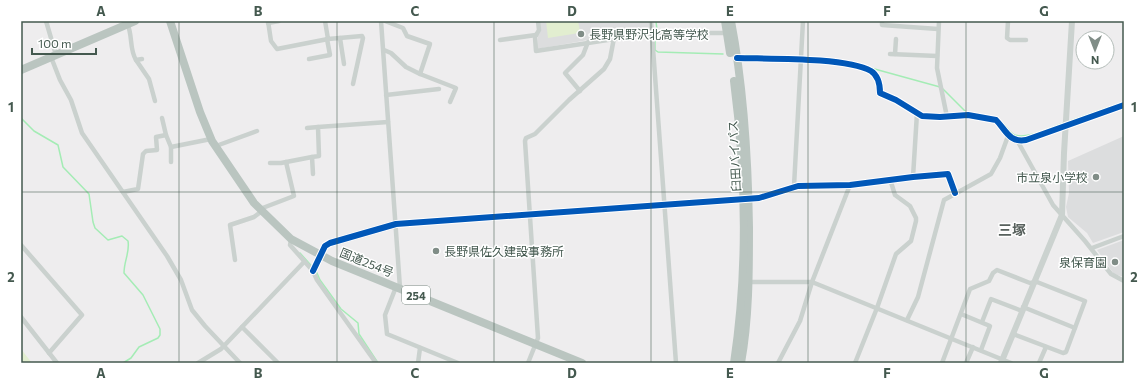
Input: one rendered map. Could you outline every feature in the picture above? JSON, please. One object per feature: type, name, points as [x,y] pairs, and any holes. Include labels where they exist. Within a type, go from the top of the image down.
[{"type":"highway","name":"国道254号","points":[[170,21],[200,112],[213,143],[261,210],[291,239],[320,256],[582,363]]},
{"type":"highway","name":"臼田バイパス","points":[[725,21],[738,114],[745,199],[748,282],[744,344],[741,363]]},
{"type":"highway","name":"臼田バイパス","points":[[731,21],[737,58],[746,139],[742,282],[734,363]]},
{"type":"highway","points":[[21,70],[130,22]]},
{"type":"street","points":[[46,21],[53,56],[60,80],[71,100],[82,133],[168,256],[181,280],[192,310],[204,326],[240,363]]},
{"type":"street","points":[[279,21],[268,22],[271,41],[277,49],[328,39],[362,36],[364,38],[353,84]]},
{"type":"street","points":[[309,59],[330,55],[325,21]]},
{"type":"street","points":[[381,21],[394,220],[396,224],[398,288],[385,315],[387,334],[458,363]]},
{"type":"street","points":[[385,21],[403,28],[407,36],[430,44],[420,74]]},
{"type":"street","points":[[538,21],[539,30],[536,35],[536,51],[653,33],[727,33]]},
{"type":"street","points":[[651,21],[676,363]]},
{"type":"street","points":[[794,186],[803,21]]},
{"type":"street","points":[[882,21],[882,25],[938,29]]},
{"type":"street","points":[[939,21],[937,72],[947,117]]},
{"type":"street","points":[[1008,21],[1007,38],[1010,40],[1026,40]]},
{"type":"street","points":[[1002,361],[1062,215],[1072,21]]},
{"type":"street","points":[[130,22],[133,54],[149,79],[155,101]]},
{"type":"street","points":[[500,40],[536,35]]},
{"type":"street","points":[[340,38],[344,64]]},
{"type":"street","points":[[528,363],[538,338],[526,138],[536,134],[569,100],[604,69],[610,59],[614,38]]},
{"type":"street","points":[[896,39],[892,54],[937,56]]},
{"type":"street","points":[[580,91],[566,73],[583,55],[587,48],[588,42]]},
{"type":"street","points":[[384,50],[391,53],[406,67],[456,88],[450,102]]},
{"type":"street","points":[[737,58],[842,63],[871,72],[880,83],[880,93],[896,100],[922,116],[947,117],[968,115],[996,120],[1008,136],[1017,140],[1026,140],[1124,105]]},
{"type":"street","points":[[136,60],[142,59]]},
{"type":"street","points":[[386,95],[439,89]]},
{"type":"street","points":[[913,177],[917,113]]},
{"type":"street","points":[[162,118],[166,135],[171,147],[171,162]]},
{"type":"street","points":[[307,128],[388,122]]},
{"type":"street","points":[[270,163],[286,162],[319,156],[318,127]]},
{"type":"street","points":[[171,147],[213,143],[257,131]]},
{"type":"street","points":[[123,192],[138,189],[143,154],[146,151],[157,153],[155,132]]},
{"type":"street","points":[[156,137],[166,135]]},
{"type":"street","points":[[907,320],[918,297],[943,202],[955,193],[966,189],[990,174],[1000,158],[1008,136]]},
{"type":"street","points":[[1017,140],[1050,200],[1092,248],[1111,274],[1124,281]]},
{"type":"street","points":[[312,157],[313,174]]},
{"type":"street","points":[[235,260],[230,224],[254,217],[261,210],[294,196],[286,162]]},
{"type":"street","points":[[313,271],[325,246],[330,243],[396,224],[764,198],[794,186],[850,185],[948,174],[955,193]]},
{"type":"street","points":[[855,363],[877,308],[896,254],[911,241],[916,221],[910,206],[895,195],[890,180]]},
{"type":"street","points":[[778,363],[800,321],[812,282],[850,185]]},
{"type":"street","points":[[1092,248],[1124,236]]},
{"type":"street","points":[[291,239],[290,245],[313,271],[317,280],[376,363]]},
{"type":"street","points":[[21,245],[82,315],[49,353]]},
{"type":"street","points":[[198,363],[224,346],[304,262]]},
{"type":"street","points":[[942,363],[970,289],[988,282],[993,273],[997,270],[1033,283],[1037,282],[1085,301],[1066,352],[1063,353],[1013,334]]},
{"type":"street","points":[[748,282],[812,282],[981,350],[1002,361],[1012,363]]},
{"type":"street","points":[[982,322],[991,299],[1075,328]]},
{"type":"street","points":[[961,314],[990,326],[981,350]]},
{"type":"street","points":[[21,317],[57,363]]},
{"type":"street","points":[[242,327],[278,363]]},
{"type":"street","points":[[1039,363],[1046,346]]},
{"type":"street","points":[[966,363],[973,347]]},
{"type":"street","points":[[418,363],[420,348]]},
{"type":"shaded area","name":"長野県野沢北高等学校","points":[[539,21],[649,21],[650,29],[537,49]]},
{"type":"shaded area","name":"市立泉小学校","points":[[1124,136],[1124,232],[1093,243],[1087,233],[1068,217],[1066,207],[1069,193],[1068,161]]},
{"type":"shaded area","name":"泉保育園","points":[[1124,240],[1124,277],[1114,274],[1097,250]]},
{"type":"green space","points":[[546,21],[578,21],[580,31],[579,33],[548,38]]},
{"type":"green space","points":[[21,349],[32,363],[21,363]]},
{"type":"waterway","points":[[656,21],[657,30]]},
{"type":"waterway","points":[[655,35],[655,50],[658,52],[723,54]]},
{"type":"waterway","points":[[746,55],[764,56]]},
{"type":"waterway","points":[[832,60],[850,62]]},
{"type":"waterway","points":[[871,68],[940,87]]},
{"type":"waterway","points":[[943,89],[966,112],[978,115]]},
{"type":"waterway","points":[[1067,122],[1124,102]]},
{"type":"waterway","points":[[21,118],[34,131],[58,145],[63,167],[89,194],[95,228],[108,240],[122,236],[128,241],[124,273],[143,295],[160,329],[160,335],[158,338],[139,347],[131,358],[123,363]]},
{"type":"waterway","points":[[997,119],[1002,122],[1013,134],[1018,136],[1031,135],[1064,123]]},
{"type":"waterway","points":[[300,253],[316,271],[320,280],[341,309],[358,323],[359,334],[378,363]]},
{"type":"cycle path","points":[[737,58],[826,61],[859,66],[876,75],[880,93],[896,100],[922,116],[940,117],[968,115],[996,120],[1008,135],[1016,140],[1026,140],[1124,105]]},
{"type":"cycle path","points":[[313,271],[325,246],[330,243],[396,224],[759,198],[798,186],[850,185],[948,174],[955,193]]},
{"type":"place","name":"長野県野沢北高等学校","points":[[581,34]]},
{"type":"place","name":"市立泉小学校","points":[[1096,177]]},
{"type":"place","name":"長野県佐久建設事務所","points":[[436,251]]},
{"type":"place","name":"泉保育園","points":[[1115,262]]},
{"type":"district","name":"三塚","points":[[1012,229]]}]
